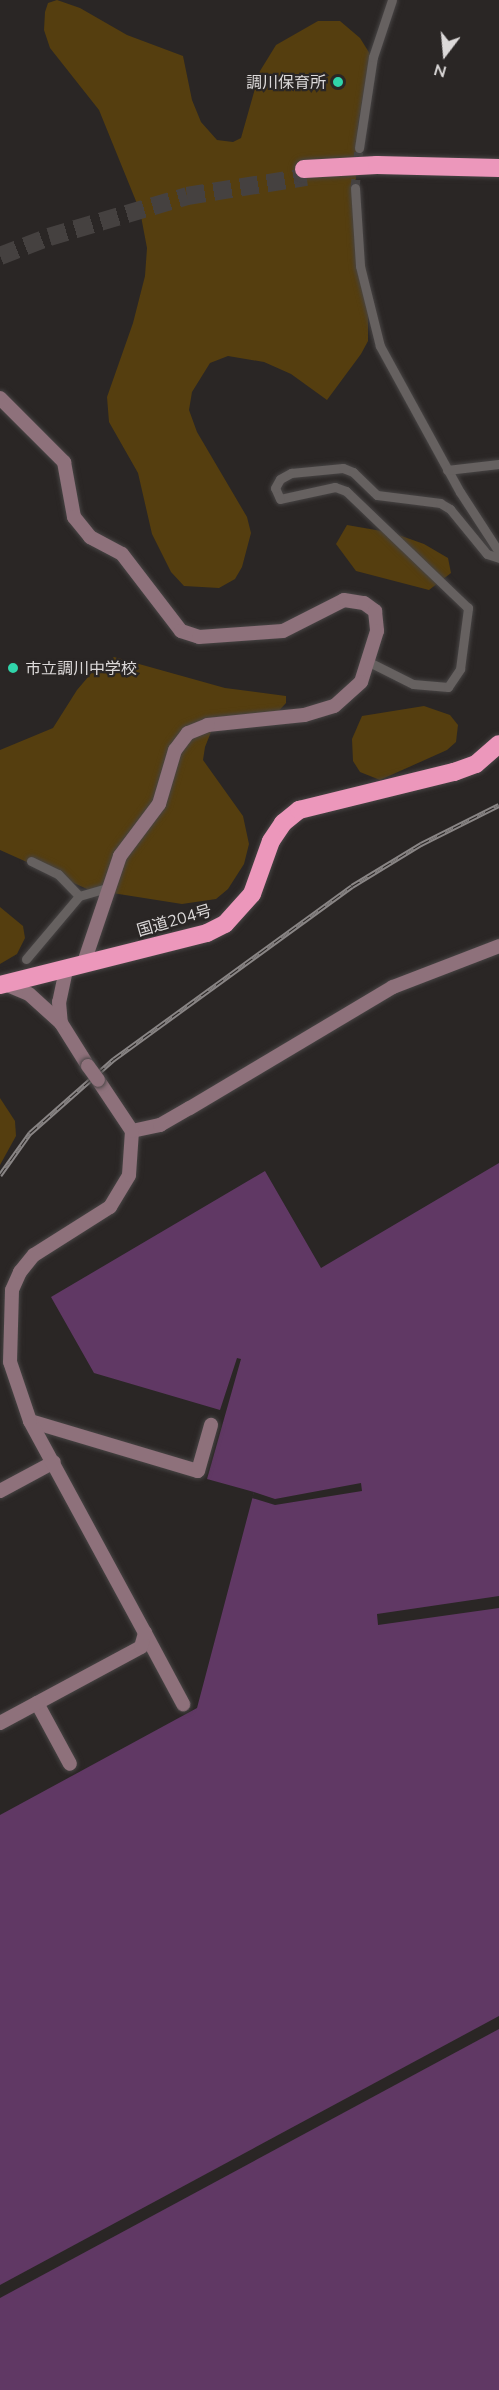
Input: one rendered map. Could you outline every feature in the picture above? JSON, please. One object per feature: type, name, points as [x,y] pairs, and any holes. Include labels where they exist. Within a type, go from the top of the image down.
[{"type":"highway","points":[[499,168],[377,165],[305,173],[378,171],[499,175]]},
{"type":"highway","name":"国道204号","points":[[2,984],[207,933],[225,924],[252,894],[270,841],[283,823],[299,810],[454,772],[476,764],[499,744]]},
{"type":"street","points":[[359,147],[373,57],[392,0]]},
{"type":"street","points":[[355,188],[360,266],[380,346],[447,470],[499,552]]},
{"type":"street","points":[[0,398],[64,462],[74,517],[90,537],[122,554],[181,631],[199,637],[283,632],[344,600],[364,603],[375,611],[377,631],[361,682],[334,706],[304,715],[208,725],[188,733],[175,750],[159,804],[125,848],[107,888],[59,1002],[62,1023]]},
{"type":"street","points":[[447,470],[499,464]]},
{"type":"street","points":[[369,662],[413,684],[448,687],[460,669],[468,608],[346,491],[335,487],[280,500],[275,488],[280,479],[291,472],[343,468],[377,495],[440,503],[450,509],[487,554],[499,558]]},
{"type":"street","points":[[31,861],[58,874],[79,896]]},
{"type":"street","points":[[26,959],[79,896],[107,888]]},
{"type":"street","points":[[132,1131],[160,1125],[180,1114],[393,987],[499,946]]},
{"type":"street","points":[[2,984],[29,994],[62,1023],[132,1131],[129,1175],[120,1195],[110,1207],[34,1255],[12,1290],[10,1362],[30,1421],[183,1704]]},
{"type":"street","points":[[30,1421],[198,1471],[211,1425]]},
{"type":"street","points":[[0,1491],[54,1462]]},
{"type":"street","points":[[0,1723],[141,1647],[145,1633]]},
{"type":"street","points":[[37,1703],[70,1764]]},
{"type":"shaded area","points":[[57,0],[80,8],[127,35],[183,56],[192,100],[201,122],[217,140],[233,142],[241,138],[260,71],[276,45],[318,21],[340,21],[360,38],[370,54],[358,125],[355,201],[368,283],[368,341],[327,400],[291,374],[264,362],[228,356],[210,363],[192,392],[189,410],[197,432],[247,517],[251,533],[242,567],[235,579],[219,588],[184,586],[171,572],[152,534],[138,473],[109,422],[107,397],[133,323],[145,276],[147,248],[140,211],[99,110],[50,48],[44,30],[45,12],[48,3]]},
{"type":"shaded area","points":[[347,525],[393,533],[424,544],[448,558],[451,573],[429,590],[356,571],[336,544]]},
{"type":"shaded area","points":[[114,657],[225,688],[286,696],[286,703],[265,726],[227,727],[211,732],[205,747],[203,760],[243,816],[249,844],[244,864],[228,889],[216,899],[182,904],[87,889],[0,850],[0,750],[53,728],[77,690],[94,670]]},
{"type":"shaded area","points":[[424,706],[450,715],[458,725],[456,742],[447,750],[380,780],[360,772],[353,761],[352,739],[362,716]]},
{"type":"shaded area","points":[[0,907],[23,926],[25,938],[17,954],[0,964]]},
{"type":"shaded area","points":[[0,1098],[15,1121],[16,1136],[0,1165]]},
{"type":"shaded area","points":[[499,1163],[499,2390],[0,2390],[0,1815],[197,1708],[254,1492],[207,1479],[241,1359],[237,1358],[220,1410],[94,1373],[51,1297],[265,1171],[321,1268]]},
{"type":"pier","points":[[361,1483],[362,1491],[275,1505],[252,1498],[254,1492],[275,1499]]},
{"type":"pier","points":[[499,1596],[499,1608],[378,1625],[377,1614]]},
{"type":"pier","points":[[499,2016],[499,2029],[0,2298],[0,2285]]},
{"type":"tunnel","points":[[355,188],[359,148]]},
{"type":"tunnel","points":[[0,256],[49,237],[187,196],[306,177]]},
{"type":"railway","points":[[0,1175],[30,1133],[114,1059],[352,886],[421,844],[499,805]]},
{"type":"place","name":"調川保育所","points":[[338,82]]},
{"type":"place","name":"市立調川中学校","points":[[13,668]]}]
